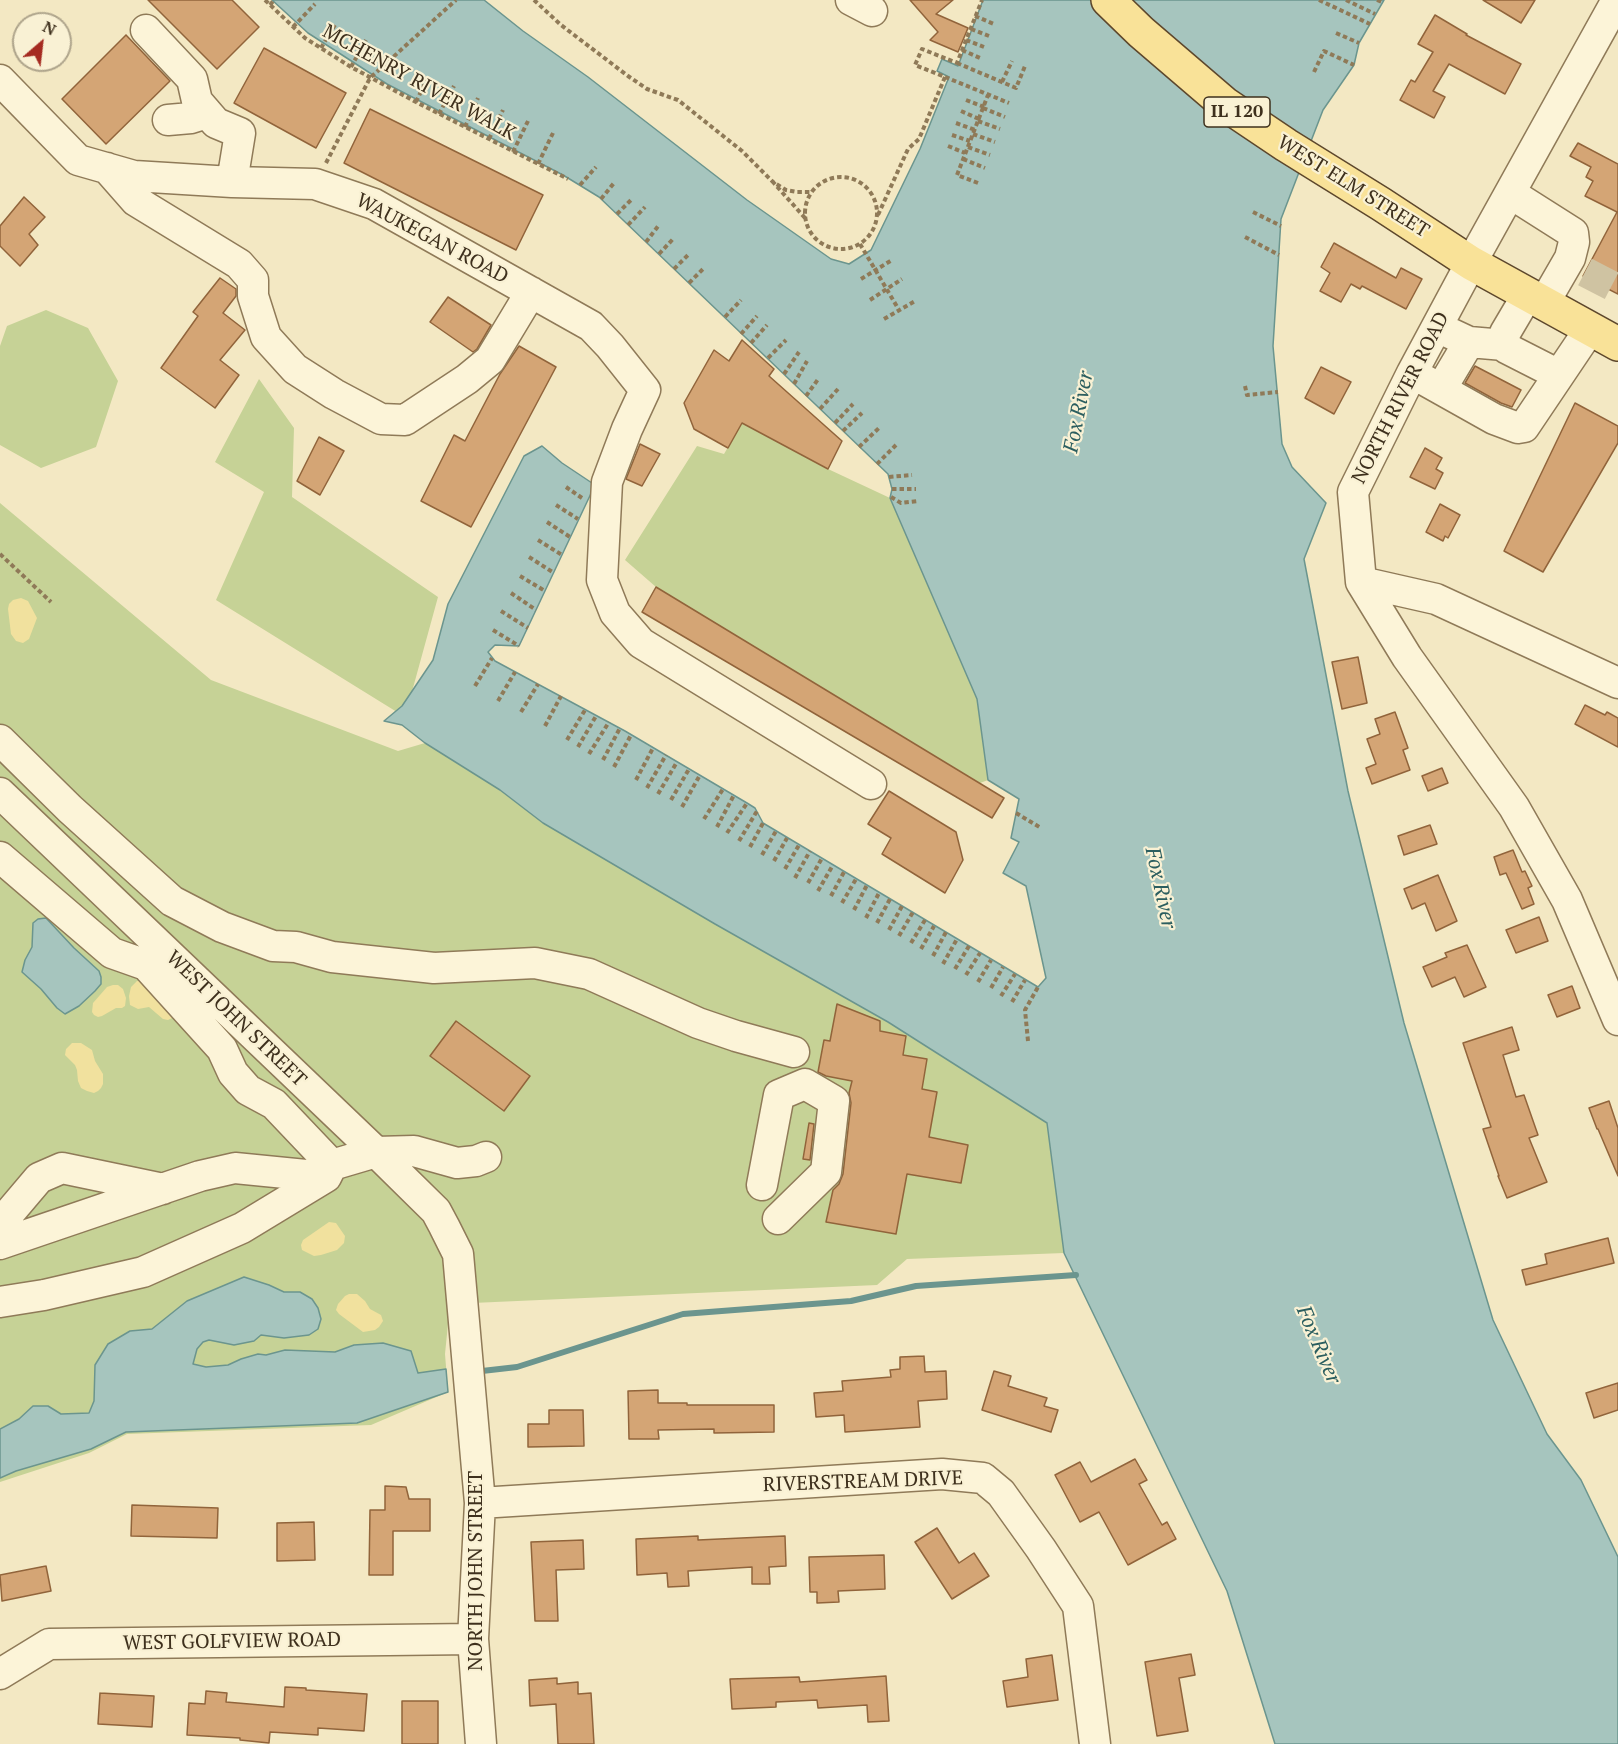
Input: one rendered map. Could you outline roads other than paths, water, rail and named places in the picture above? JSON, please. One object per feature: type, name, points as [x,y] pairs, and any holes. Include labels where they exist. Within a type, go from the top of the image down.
[{"type":"main road","name":"WEST ELM STREET","points":[[1108,0],[1141,32],[1225,104],[1471,263],[1618,344]]},
{"type":"street","name":"NORTH RIVER ROAD","points":[[1617,0],[1471,263],[1412,373],[1353,492],[1361,582],[1407,657],[1514,807],[1568,900],[1618,1020]]},
{"type":"street","points":[[146,30],[192,79],[197,101],[216,123],[240,134],[232,182]]},
{"type":"street","name":"WAUKEGAN ROAD","points":[[0,80],[78,160],[134,176],[315,184],[374,204],[591,326],[645,390],[607,482],[602,580],[615,613],[641,643],[871,784]]},
{"type":"street","points":[[168,120],[191,118],[207,112]]},
{"type":"street","points":[[107,168],[136,201],[239,264],[253,280],[253,296],[266,337],[295,369],[334,394],[381,419],[405,420],[467,379],[490,360],[531,292]]},
{"type":"street","points":[[1504,345],[1505,333],[1536,299],[1576,268],[1570,258],[1574,242],[1573,233],[1510,193]]},
{"type":"street","points":[[1437,327],[1469,342],[1504,345],[1559,375]]},
{"type":"street","points":[[1412,373],[1494,419],[1518,428],[1524,427],[1590,329]]},
{"type":"street","points":[[1441,390],[1469,342]]},
{"type":"street","points":[[1361,582],[1436,599],[1618,682]]},
{"type":"street","points":[[0,740],[70,808],[172,901],[222,927],[273,946],[296,947],[332,957],[434,968],[535,963],[589,974],[698,1023],[794,1052]]},
{"type":"street","name":"WEST JOHN STREET","points":[[0,793],[436,1211],[458,1254]]},
{"type":"street","points":[[0,857],[112,953],[146,965],[222,1049],[233,1073],[248,1089],[274,1104],[329,1171]]},
{"type":"street","points":[[762,1185],[779,1095],[805,1084],[834,1101],[826,1172],[778,1219]]},
{"type":"street","points":[[0,1302],[44,1295],[143,1272],[242,1228],[329,1171],[376,1152],[414,1151],[457,1163],[476,1161],[486,1157]]},
{"type":"street","points":[[0,1224],[39,1178],[62,1168],[164,1189]]},
{"type":"street","points":[[0,1244],[200,1176],[234,1168],[329,1171]]},
{"type":"street","name":"NORTH JOHN STREET","points":[[458,1254],[480,1503],[473,1639],[481,1744]]},
{"type":"street","name":"RIVERSTREAM DRIVE","points":[[480,1503],[942,1474],[983,1478],[1001,1493],[1041,1548],[1078,1606],[1095,1744]]},
{"type":"street","name":"WEST GOLFVIEW ROAD","points":[[0,1674],[49,1644],[473,1639]]},
{"type":"water","name":"Fox River","points":[[272,0],[484,0],[747,200],[831,259],[849,264],[871,250],[920,149],[949,77],[937,71],[942,59],[958,66],[983,0],[1384,0],[1359,43],[1354,65],[1323,110],[1281,219],[1273,346],[1282,444],[1292,467],[1326,503],[1304,559],[1348,791],[1404,1023],[1493,1320],[1547,1434],[1581,1480],[1618,1557],[1618,1744],[1275,1744],[1227,1591],[1064,1253],[1047,1123],[888,1022],[543,823],[500,790],[425,743],[402,725],[384,721],[402,706],[433,660],[448,604],[524,456],[542,446],[562,463],[595,485],[519,646],[495,645],[488,652],[495,661],[625,731],[747,803],[755,808],[763,823],[1038,987],[1046,978],[1026,886],[1003,873],[1019,842],[1011,838],[1019,799],[988,780],[977,699],[890,498],[892,489],[888,474],[599,197],[563,175],[387,84],[308,33]]},
{"type":"water","points":[[46,918],[99,971],[101,977],[101,984],[95,991],[79,1006],[65,1014],[22,972],[32,947],[33,923],[38,919]]},
{"type":"water","points":[[244,1277],[284,1292],[300,1292],[312,1299],[321,1319],[318,1329],[309,1335],[284,1338],[261,1335],[254,1341],[234,1345],[209,1340],[203,1342],[197,1349],[193,1364],[206,1367],[228,1365],[258,1354],[266,1355],[285,1350],[335,1352],[354,1345],[383,1343],[411,1351],[418,1373],[446,1369],[448,1392],[357,1423],[126,1432],[91,1449],[16,1471],[0,1478],[0,1429],[19,1419],[33,1406],[48,1406],[61,1414],[89,1413],[94,1401],[95,1365],[108,1344],[130,1331],[152,1329],[187,1301]]},
{"type":"waterway","points":[[482,1371],[517,1367],[683,1314],[851,1301],[916,1286],[1076,1275]]},
{"type":"tunnel","points":[[1585,272],[1618,289]]}]
